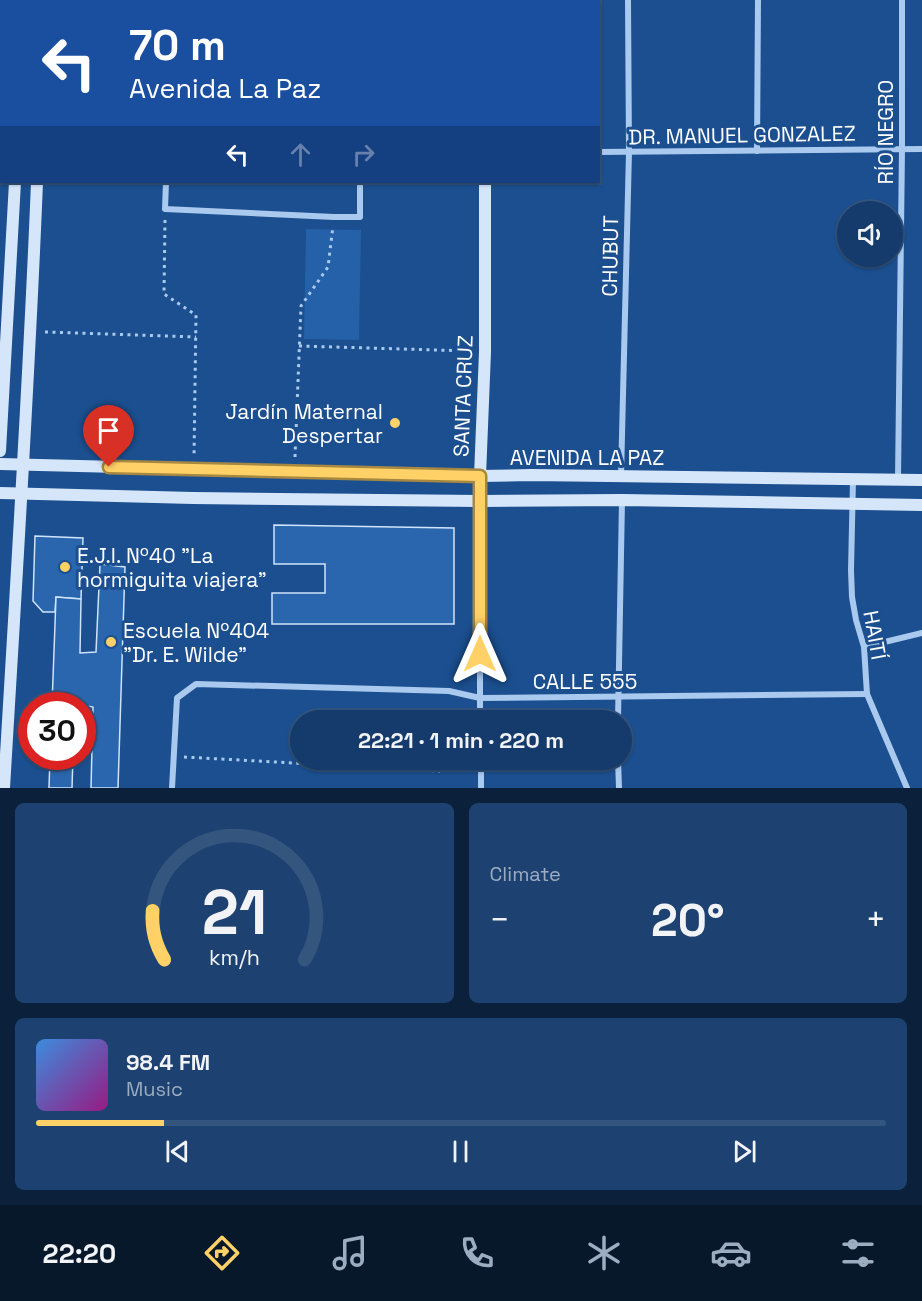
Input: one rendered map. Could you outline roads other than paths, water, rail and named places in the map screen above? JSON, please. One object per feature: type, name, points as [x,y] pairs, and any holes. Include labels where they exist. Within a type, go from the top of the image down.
[{"type":"main road","points":[[0,451],[15,183]]},
{"type":"main road","points":[[4,788],[31,332],[37,183]]},
{"type":"main road","name":"SANTA CRUZ","points":[[480,501],[485,352],[485,183]]},
{"type":"main road","name":"AVENIDA LA PAZ","points":[[0,464],[480,476],[922,480]]},
{"type":"main road","name":"AVENIDA LA PAZ","points":[[0,493],[193,498],[622,500],[922,505]]},
{"type":"street","name":"CHUBUT","points":[[621,476],[629,152],[628,0]]},
{"type":"street","points":[[757,151],[758,0]]},
{"type":"street","name":"RÍO NEGRO","points":[[898,480],[902,0]]},
{"type":"street","name":"DR. MANUEL GONZALEZ","points":[[600,152],[922,149]]},
{"type":"street","points":[[166,183],[165,209],[334,218],[360,217],[360,183]]},
{"type":"street","name":"HAITÍ","points":[[853,480],[850,570],[856,620],[864,646],[867,694],[907,788]]},
{"type":"street","points":[[618,710],[622,500]]},
{"type":"street","name":"SANTA CRUZ","points":[[480,501],[480,710]]},
{"type":"street","points":[[864,646],[922,633]]},
{"type":"street","name":"CALLE 555","points":[[172,788],[177,698],[196,684],[449,691],[480,698],[867,694]]},
{"type":"street","points":[[481,770],[481,788]]},
{"type":"street","points":[[618,770],[619,788]]},
{"type":"place","name":"Jardín Maternal Despertar","points":[[395,423]]},
{"type":"place","name":"E.J.I. Nº40 \"La hormiguita viajera\"","points":[[65,567]]},
{"type":"place","name":"Escuela Nº404 \"Dr. E. Wilde\"","points":[[111,642]]}]
